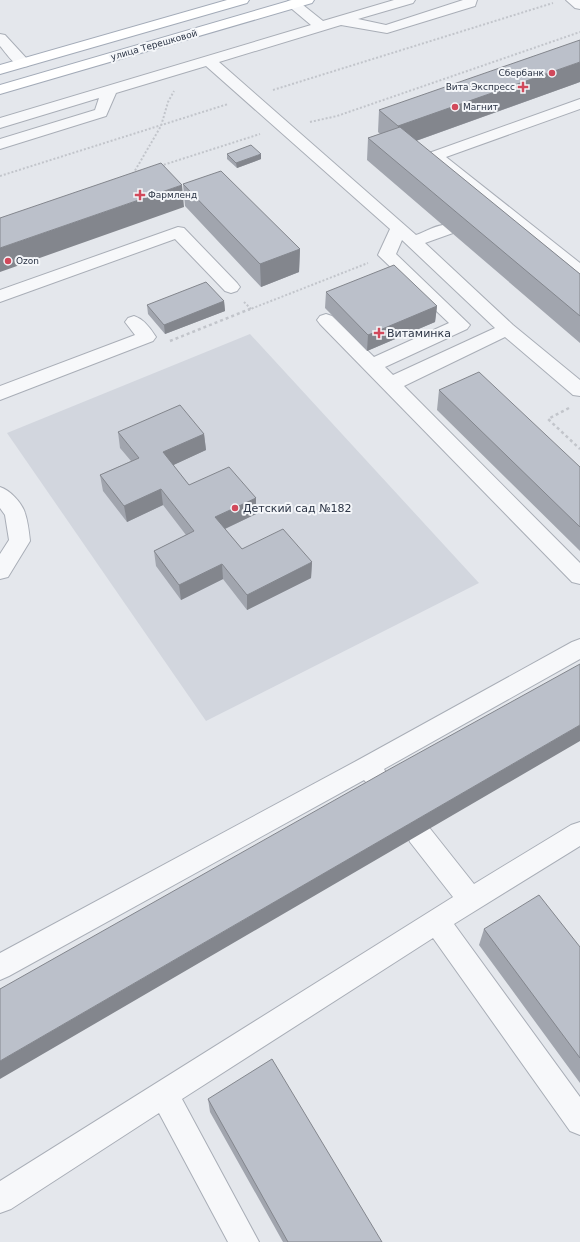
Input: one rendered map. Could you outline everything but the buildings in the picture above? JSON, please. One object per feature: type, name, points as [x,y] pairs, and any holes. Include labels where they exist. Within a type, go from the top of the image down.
[{"type":"main road","name":"улица Терешковой","points":[[0,70],[242,0]]},
{"type":"main road","name":"улица Терешковой","points":[[0,90],[307,0]]},
{"type":"main road","points":[[52,55],[64,58],[68,62],[66,70]]},
{"type":"street","points":[[0,123],[408,0]]},
{"type":"street","points":[[341,20],[388,29],[470,3],[470,0]]},
{"type":"street","points":[[573,0],[580,5]]},
{"type":"street","points":[[293,4],[321,26]]},
{"type":"street","points":[[0,38],[23,63]]},
{"type":"street","points":[[208,60],[399,228],[507,329],[577,398]]},
{"type":"street","points":[[0,144],[101,113],[110,90]]},
{"type":"street","points":[[580,104],[435,156],[493,211],[580,272]]},
{"type":"street","points":[[372,365],[461,324],[387,255],[399,228]]},
{"type":"street","points":[[413,242],[447,229]]},
{"type":"street","points":[[0,296],[178,232],[231,287]]},
{"type":"street","points":[[326,320],[580,576]]},
{"type":"street","points":[[0,393],[147,336],[134,322]]},
{"type":"street","points":[[391,384],[507,329]]},
{"type":"street","points":[[0,494],[15,513],[20,541],[0,571]]},
{"type":"street","points":[[0,967],[368,766],[580,648]]},
{"type":"street","points":[[368,766],[386,788]]},
{"type":"street","points":[[0,1198],[436,921],[580,833]]},
{"type":"street","points":[[420,834],[471,900]]},
{"type":"street","points":[[436,921],[580,1121]]},
{"type":"street","points":[[164,1094],[244,1242]]},
{"type":"path","points":[[0,176],[555,2]]},
{"type":"path","points":[[153,168],[283,127],[337,116],[580,32]]},
{"type":"path","points":[[140,172],[133,175],[161,126],[168,102],[188,66]]},
{"type":"path","points":[[163,344],[387,255]]},
{"type":"path","points":[[577,398],[548,419],[580,449]]},
{"type":"shaded area","name":"Детский сад №182","points":[[250,334],[479,583],[206,721],[7,433]]},
{"type":"place","name":"Сбербанк","points":[[552,73]]},
{"type":"place","name":"Вита Экспресс","points":[[523,87]]},
{"type":"place","name":"Магнит","points":[[455,107]]},
{"type":"place","name":"Фармленд","points":[[140,195]]},
{"type":"place","name":"Ozon","points":[[8,261]]},
{"type":"place","name":"Витаминка","points":[[379,333]]},
{"type":"place","name":"Детский сад №182","points":[[235,508]]}]
